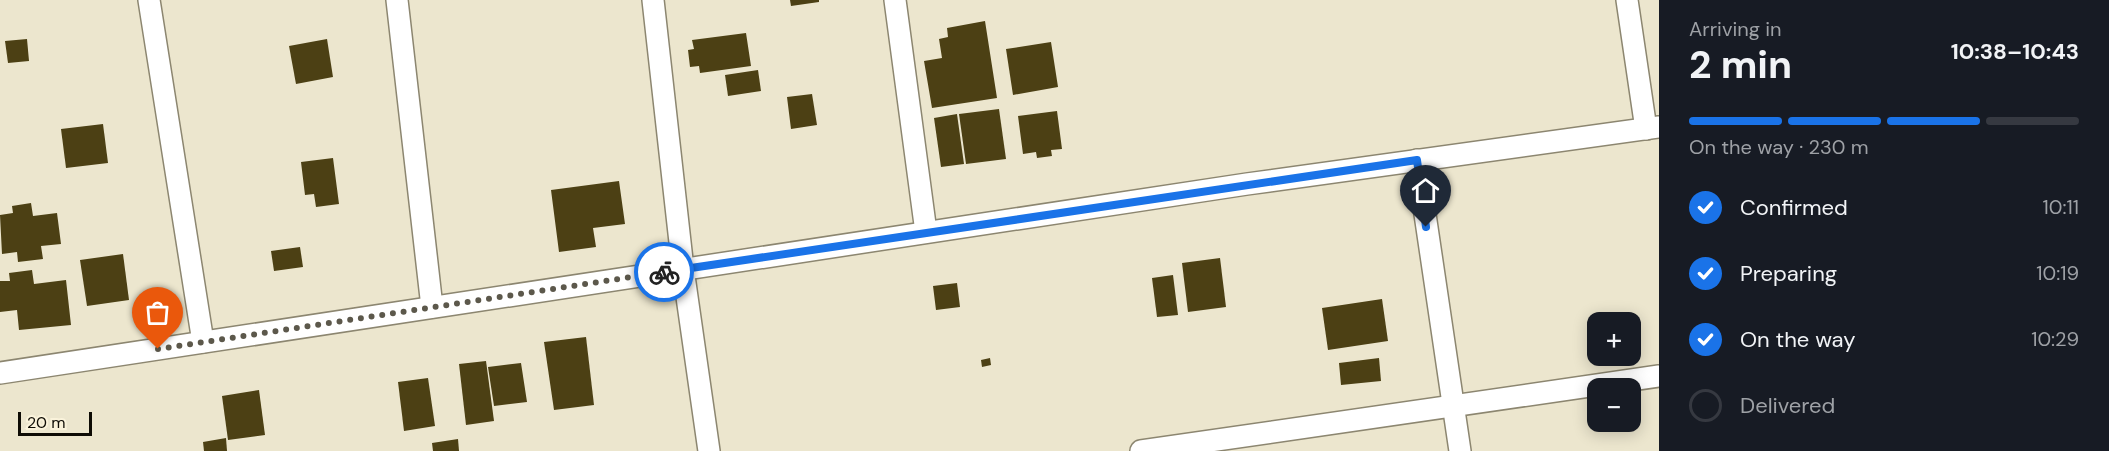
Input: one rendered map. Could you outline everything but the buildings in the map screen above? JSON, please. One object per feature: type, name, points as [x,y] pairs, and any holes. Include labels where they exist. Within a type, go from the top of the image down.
[{"type":"street","points":[[149,0],[203,342]]},
{"type":"street","points":[[398,0],[432,307]]},
{"type":"street","points":[[653,0],[683,269],[709,451]]},
{"type":"street","points":[[895,0],[926,232]]},
{"type":"street","points":[[0,373],[926,232],[1653,128],[1628,0]]},
{"type":"street","points":[[1417,160],[1460,451]]},
{"type":"street","points":[[1141,451],[1659,376]]},
{"type":"way so far","points":[[158,349],[664,272]]},
{"type":"route","points":[[664,272],[1417,160],[1426,227]]}]
